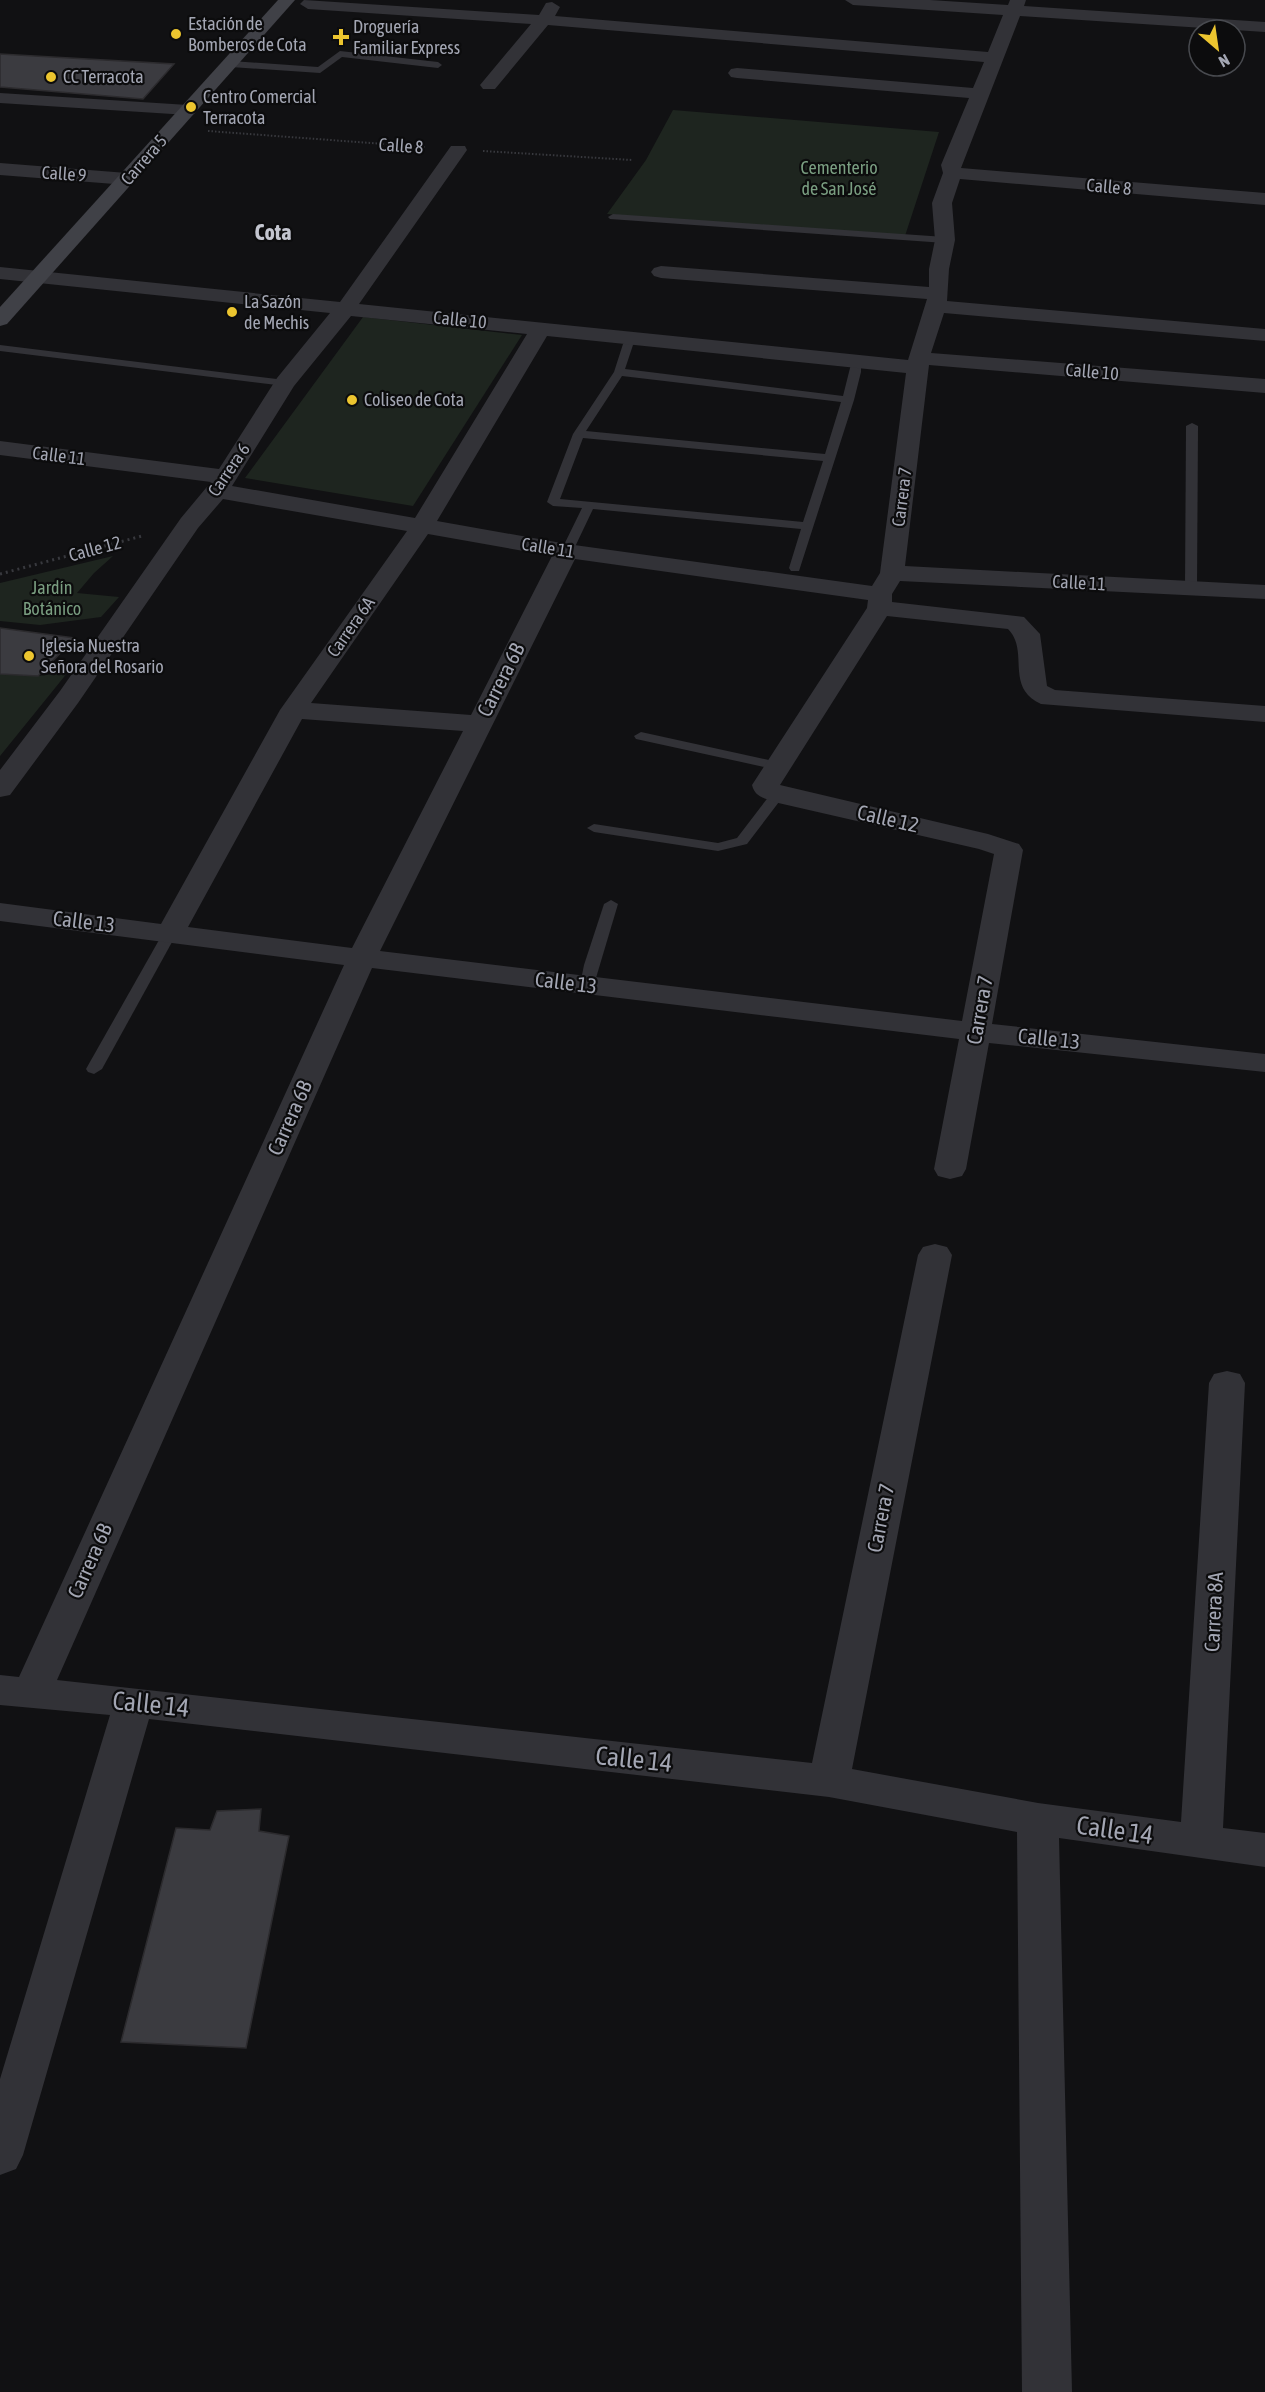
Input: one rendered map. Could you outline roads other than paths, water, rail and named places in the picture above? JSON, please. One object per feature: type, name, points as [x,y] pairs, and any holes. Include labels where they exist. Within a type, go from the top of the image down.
[{"type":"main road","name":"Carrera 5","points":[[0,320],[287,0]]},
{"type":"street","points":[[489,85],[544,20],[556,0]]},
{"type":"street","points":[[853,0],[1015,6],[1265,27]]},
{"type":"street","points":[[308,4],[544,20],[994,58]]},
{"type":"street","name":"Carrera 7","points":[[774,783],[880,601],[892,573],[919,363],[936,300],[945,240],[942,203],[953,173],[951,165],[1015,6]]},
{"type":"street","points":[[737,73],[980,94]]},
{"type":"street","points":[[0,98],[188,110]]},
{"type":"street","name":"Carrera 6","points":[[0,789],[69,697],[189,523],[221,484],[285,383],[345,309],[458,150]]},
{"type":"street","name":"Calle 9","points":[[0,169],[127,179]]},
{"type":"street","name":"Calle 8","points":[[953,173],[1265,199]]},
{"type":"street","points":[[661,272],[1265,335]]},
{"type":"street","name":"Calle 10","points":[[0,273],[857,360],[1265,386]]},
{"type":"street","name":"Carrera 6A","points":[[170,933],[293,710],[422,526],[541,328]]},
{"type":"street","name":"Calle 11","points":[[0,448],[221,484],[422,526],[567,551],[1015,622],[1028,634],[1034,687],[1039,693],[1050,698],[1265,714]]},
{"type":"street","name":"Carrera 6B","points":[[15,1691],[362,958],[567,551]]},
{"type":"street","name":"Calle 11","points":[[892,573],[1265,592]]},
{"type":"street","points":[[293,710],[478,724]]},
{"type":"street","name":"Calle 12","points":[[774,783],[988,842],[1009,850]]},
{"type":"street","name":"Carrera 7","points":[[950,1169],[1009,850]]},
{"type":"street","name":"Calle 13","points":[[0,912],[977,1032],[1265,1063]]},
{"type":"street","name":"Carrera 7","points":[[829,1781],[935,1256]]},
{"type":"street","name":"Carrera 8A","points":[[1201,1841],[1227,1383]]},
{"type":"street","name":"Calle 14","points":[[15,1691],[134,1702],[829,1781],[1038,1820],[1265,1850]]},
{"type":"street","points":[[0,2155],[134,1702]]},
{"type":"street","points":[[1038,1820],[1047,2392]]},
{"type":"lane","points":[[231,64],[320,70],[340,54],[438,65]]},
{"type":"lane","points":[[613,217],[945,240]]},
{"type":"lane","points":[[635,338],[628,344],[619,372],[579,434],[553,502],[808,526]]},
{"type":"lane","points":[[0,348],[285,383]]},
{"type":"lane","points":[[795,568],[848,400],[857,360]]},
{"type":"lane","points":[[619,372],[848,400]]},
{"type":"lane","points":[[1191,589],[1192,426]]},
{"type":"lane","points":[[579,434],[829,458]]},
{"type":"lane","points":[[567,551],[589,505]]},
{"type":"lane","points":[[594,828],[718,847],[742,842],[774,783],[641,736]]},
{"type":"lane","points":[[588,985],[591,965],[611,904]]},
{"type":"lane","points":[[94,1070],[170,933]]},
{"type":"place","name":"Estación de Bomberos de Cota","points":[[176,34]]},
{"type":"place","name":"Droguería Familiar Express","points":[[341,37]]},
{"type":"place","name":"CC Terracota","points":[[51,77]]},
{"type":"place","name":"Centro Comercial Terracota","points":[[191,107]]},
{"type":"place","name":"La Sazón de Mechis","points":[[232,312]]},
{"type":"place","name":"Coliseo de Cota","points":[[352,400]]},
{"type":"place","name":"Iglesia Nuestra Señora del Rosario","points":[[29,656]]},
{"type":"district","name":"Cota","points":[[273,232]]},
{"type":"park label","name":"Cementerio de San José","points":[[839,178]]},
{"type":"park label","name":"Jardín Botánico","points":[[52,598]]}]
